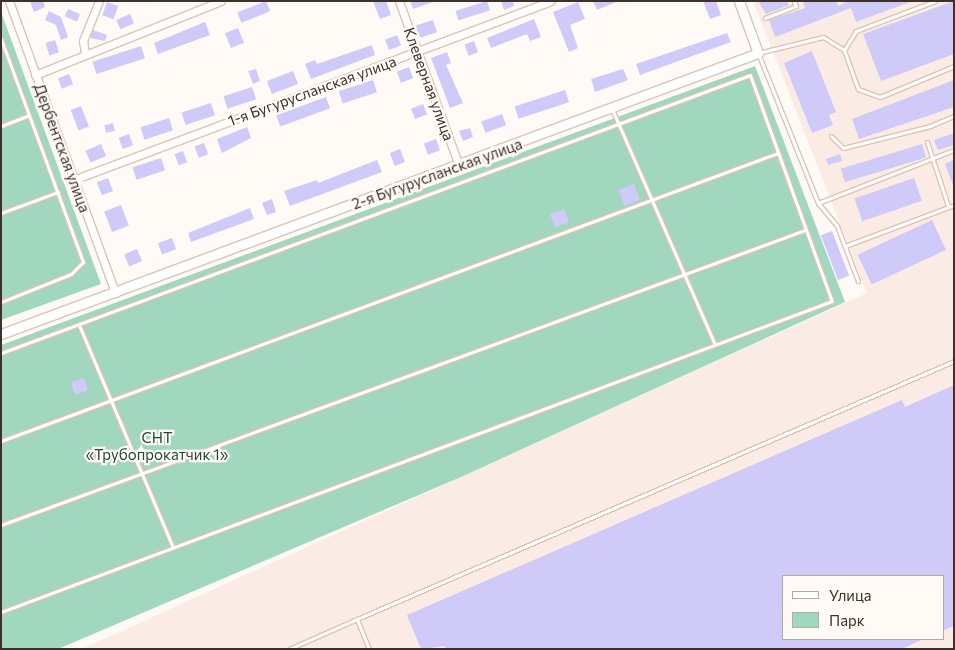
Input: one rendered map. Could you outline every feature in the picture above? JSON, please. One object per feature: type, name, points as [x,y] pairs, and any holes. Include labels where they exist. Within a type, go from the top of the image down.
[{"type":"street","name":"Дербентская улица","points":[[9,1],[115,293]]},
{"type":"street","points":[[85,53],[83,41],[99,1]]},
{"type":"street","points":[[35,75],[85,53],[222,1]]},
{"type":"street","name":"Клеверная улица","points":[[399,1],[459,166]]},
{"type":"street","name":"1-я Бугурусланская улица","points":[[73,180],[551,1]]},
{"type":"street","points":[[739,1],[758,53]]},
{"type":"street","name":"2-я Бугурусланская улица","points":[[1,334],[459,166],[758,53]]},
{"type":"lane","points":[[764,18],[796,6],[794,1]]},
{"type":"lane","points":[[844,50],[856,31],[935,1]]},
{"type":"lane","points":[[858,280],[837,226],[818,203],[758,53],[823,36],[844,50],[858,89],[880,97],[954,66]]},
{"type":"lane","points":[[1,302],[71,274],[82,262],[2,41]]},
{"type":"lane","points":[[1,353],[750,75],[832,301],[1,612]]},
{"type":"lane","points":[[612,108],[686,274],[714,346]]},
{"type":"lane","points":[[1,126],[29,115]]},
{"type":"lane","points":[[831,136],[843,148],[930,126],[954,116]]},
{"type":"lane","points":[[926,142],[948,206]]},
{"type":"lane","points":[[818,203],[954,150]]},
{"type":"lane","points":[[1,441],[778,153]]},
{"type":"lane","points":[[1,213],[58,192]]},
{"type":"lane","points":[[845,246],[948,206],[954,206]]},
{"type":"lane","points":[[1,525],[805,230]]},
{"type":"lane","points":[[79,325],[173,548]]},
{"type":"lane","points":[[289,649],[954,361]]},
{"type":"lane","points":[[357,619],[369,649]]},
{"type":"shaded area","points":[[753,1],[954,1],[954,649],[82,649],[867,293]]},
{"type":"green space","points":[[1,12],[101,284],[1,320]]},
{"type":"green space","name":"СНТ «Трубопрокатчик 1»","points":[[755,66],[845,302],[461,477],[58,649],[1,649],[1,345]]},
{"type":"building","points":[[30,1],[43,1],[45,7],[34,12]]},
{"type":"building","points":[[266,1],[270,11],[241,23],[237,13]]},
{"type":"building","points":[[373,1],[386,1],[391,15],[380,19]]},
{"type":"building","points":[[410,1],[433,1],[433,2],[413,9]]},
{"type":"building","points":[[487,1],[490,11],[458,20],[455,11]]},
{"type":"building","points":[[501,1],[513,1],[514,6],[504,10]]},
{"type":"building","points":[[593,1],[616,1],[616,2],[597,10]]},
{"type":"building","points":[[703,1],[716,1],[721,15],[710,19]]},
{"type":"building","points":[[758,1],[787,1],[789,5],[766,14]]},
{"type":"building","points":[[803,1],[836,1],[838,6],[848,1],[910,2],[856,22],[851,8],[775,37],[769,20],[805,8]]},
{"type":"building","points":[[954,1],[954,54],[881,81],[863,34]]},
{"type":"building","points":[[107,2],[118,6],[113,19],[102,15]]},
{"type":"building","points":[[578,2],[585,19],[570,25],[578,48],[569,52],[553,12]]},
{"type":"building","points":[[68,9],[80,14],[77,21],[65,16]]},
{"type":"building","points":[[49,11],[61,17],[68,37],[61,40],[56,25],[45,20]]},
{"type":"building","points":[[130,14],[134,23],[120,29],[116,20]]},
{"type":"building","points":[[534,19],[541,37],[530,41],[527,34],[491,48],[487,38]]},
{"type":"building","points":[[433,20],[437,32],[419,38],[415,26]]},
{"type":"building","points":[[205,22],[210,35],[158,54],[154,43]]},
{"type":"building","points":[[238,28],[244,43],[231,48],[225,33]]},
{"type":"building","points":[[93,30],[107,35],[105,41],[90,38]]},
{"type":"building","points":[[727,33],[731,42],[640,75],[636,64]]},
{"type":"building","points":[[397,35],[401,45],[389,50],[385,40]]},
{"type":"building","points":[[55,40],[59,52],[50,55],[45,43]]},
{"type":"building","points":[[474,41],[478,52],[469,56],[465,44]]},
{"type":"building","points":[[372,45],[375,55],[311,79],[305,64],[315,60],[317,64]]},
{"type":"building","points":[[141,46],[145,58],[97,74],[92,62]]},
{"type":"building","points":[[812,51],[836,112],[829,115],[833,125],[812,133],[784,63]]},
{"type":"building","points":[[447,52],[451,63],[446,65],[463,103],[450,108],[431,58]]},
{"type":"building","points":[[409,67],[413,78],[401,83],[397,71]]},
{"type":"building","points":[[256,69],[260,81],[253,84],[248,71]]},
{"type":"building","points":[[623,69],[628,80],[595,92],[591,79]]},
{"type":"building","points":[[293,71],[298,84],[272,94],[267,81]]},
{"type":"building","points":[[69,74],[73,84],[62,89],[58,78]]},
{"type":"building","points":[[373,80],[377,92],[343,103],[339,91]]},
{"type":"building","points":[[954,80],[954,107],[859,139],[852,119]]},
{"type":"building","points":[[252,87],[256,99],[227,109],[223,96]]},
{"type":"building","points":[[565,90],[569,102],[519,119],[515,106]]},
{"type":"building","points":[[326,97],[330,108],[280,126],[276,115]]},
{"type":"building","points":[[211,103],[215,115],[186,125],[182,113]]},
{"type":"building","points":[[423,104],[427,114],[415,119],[411,109]]},
{"type":"building","points":[[81,106],[89,127],[79,130],[71,110]]},
{"type":"building","points":[[502,114],[506,125],[485,133],[481,122]]},
{"type":"building","points":[[169,118],[173,130],[144,140],[140,127]]},
{"type":"building","points":[[113,123],[115,131],[106,133],[104,125]]},
{"type":"building","points":[[247,127],[251,138],[222,153],[217,139]]},
{"type":"building","points":[[470,128],[473,137],[463,141],[459,131]]},
{"type":"building","points":[[954,133],[954,145],[938,150],[934,140]]},
{"type":"building","points":[[129,134],[133,145],[123,149],[119,138]]},
{"type":"building","points":[[436,139],[440,150],[428,155],[424,143]]},
{"type":"building","points":[[204,143],[208,154],[199,158],[195,146]]},
{"type":"building","points":[[101,144],[106,156],[90,163],[85,151]]},
{"type":"building","points":[[922,144],[926,157],[845,182],[841,169]]},
{"type":"building","points":[[400,149],[405,162],[395,166],[390,153]]},
{"type":"building","points":[[183,151],[187,162],[179,165],[175,154]]},
{"type":"building","points":[[840,154],[842,161],[828,165],[826,159]]},
{"type":"building","points":[[161,158],[165,170],[136,180],[132,167]]},
{"type":"building","points":[[377,160],[382,172],[290,206],[284,191],[317,180],[318,183]]},
{"type":"building","points":[[954,160],[954,185],[953,185],[945,164]]},
{"type":"building","points":[[108,178],[113,191],[102,195],[97,182]]},
{"type":"building","points":[[914,178],[922,201],[862,221],[854,199]]},
{"type":"building","points":[[634,184],[640,200],[624,206],[618,190]]},
{"type":"building","points":[[272,199],[276,212],[267,215],[262,203]]},
{"type":"building","points":[[121,205],[129,226],[112,232],[104,211]]},
{"type":"building","points":[[250,208],[254,219],[191,242],[188,233]]},
{"type":"building","points":[[564,209],[569,222],[555,227],[550,214]]},
{"type":"building","points":[[932,220],[946,250],[872,285],[858,255]]},
{"type":"building","points":[[832,231],[849,276],[838,280],[821,235]]},
{"type":"building","points":[[172,238],[176,249],[162,254],[158,243]]},
{"type":"building","points":[[137,249],[142,261],[129,266],[124,254]]},
{"type":"building","points":[[84,378],[88,390],[75,395],[71,382]]},
{"type":"building","points":[[954,385],[954,626],[945,630],[945,575],[782,575],[782,640],[922,640],[901,649],[446,649],[445,646],[421,649],[407,615],[902,400],[905,407]]}]
